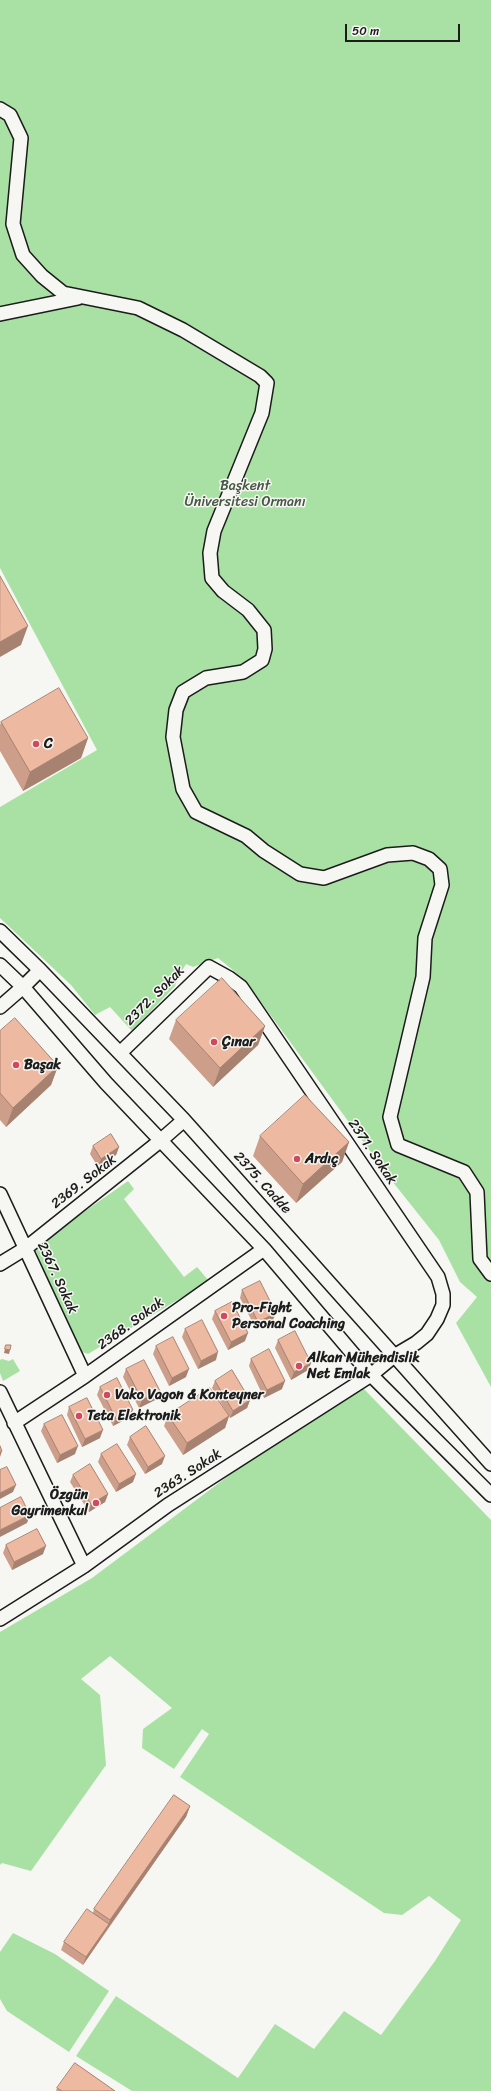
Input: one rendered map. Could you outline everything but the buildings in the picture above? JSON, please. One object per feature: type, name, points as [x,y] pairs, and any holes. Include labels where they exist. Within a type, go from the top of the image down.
[{"type":"street","points":[[0,109],[10,115],[20,138],[13,224],[23,255],[42,276],[63,293],[138,308],[183,330],[260,376],[267,383],[262,413],[214,531],[210,553],[212,578],[223,591],[248,610],[264,630],[265,649],[262,660],[243,672],[206,678],[183,692],[176,710],[173,737],[183,789],[196,812],[246,836],[264,851],[300,874],[324,878],[387,855],[413,853],[429,859],[440,869],[442,885],[425,938],[423,977],[390,1117],[398,1144],[464,1172],[478,1192],[480,1259],[491,1274]]},
{"type":"street","points":[[0,314],[82,297]]},
{"type":"street","name":"2375. Cadde","points":[[0,931],[40,970],[184,1120],[491,1464]]},
{"type":"street","points":[[0,965],[23,987],[106,1083],[264,1249],[371,1375],[491,1495]]},
{"type":"street","name":"2372. Sokak","points":[[120,1053],[200,974],[209,967],[216,970]]},
{"type":"street","points":[[0,1007],[40,970]]},
{"type":"street","name":"2371. Sokak","points":[[216,970],[241,987],[438,1277],[443,1294],[438,1319],[427,1334],[394,1356]]},
{"type":"street","name":"2369. Sokak","points":[[0,1264],[26,1248],[160,1141],[184,1120]]},
{"type":"street","name":"2367. Sokak","points":[[0,1194],[85,1376]]},
{"type":"street","name":"2368. Sokak","points":[[14,1423],[85,1376],[264,1249]]},
{"type":"street","name":"2363. Sokak","points":[[0,1619],[84,1566],[168,1506],[371,1375],[394,1356]]},
{"type":"street","points":[[0,1392],[84,1566]]},
{"type":"green space","name":"Başkent Üniversitesi Ormanı","points":[[0,0],[491,0],[491,1387],[456,1323],[477,1297],[460,1282],[439,1240],[392,1181],[244,979],[218,958],[193,967],[186,964],[178,977],[175,986],[132,1031],[110,1007],[95,1015],[71,985],[0,918],[0,807],[97,750],[0,568]]},
{"type":"green space","points":[[128,1181],[134,1189],[124,1199],[184,1277],[197,1267],[209,1281],[88,1354],[79,1351],[34,1247]]},
{"type":"green space","points":[[2,1359],[9,1361],[13,1359],[20,1371],[3,1381],[0,1373],[0,1360]]},
{"type":"green space","points":[[350,1385],[363,1388],[491,1520],[491,2091],[132,2091],[76,2056],[116,1996],[238,2078],[275,2024],[314,2049],[344,2011],[381,2035],[435,1961],[461,1920],[429,1896],[402,1915],[384,1913],[180,1777],[209,1734],[202,1729],[174,1769],[142,1748],[143,1729],[172,1708],[110,1656],[81,1679],[100,1695],[106,1765],[31,1871],[2,1863],[0,1865],[0,1632],[92,1578]]},
{"type":"green space","points":[[13,1933],[55,1954],[109,1991],[69,2052],[7,2011],[0,1999],[0,1952]]},
{"type":"place","name":"C","points":[[36,744]]},
{"type":"place","name":"Çınar","points":[[214,1042]]},
{"type":"place","name":"Başak","points":[[16,1065]]},
{"type":"place","name":"Ardıç","points":[[297,1159]]},
{"type":"place","name":"Pro-Fight Personal Coaching","points":[[224,1316]]},
{"type":"place","name":"Alkan Mühendislik Net Emlak","points":[[299,1366]]},
{"type":"place","name":"Vako Vagon & Konteyner","points":[[107,1395]]},
{"type":"place","name":"Teta Elektronik","points":[[79,1416]]},
{"type":"place","name":"Özgün Gayrimenkul","points":[[96,1503]]}]
